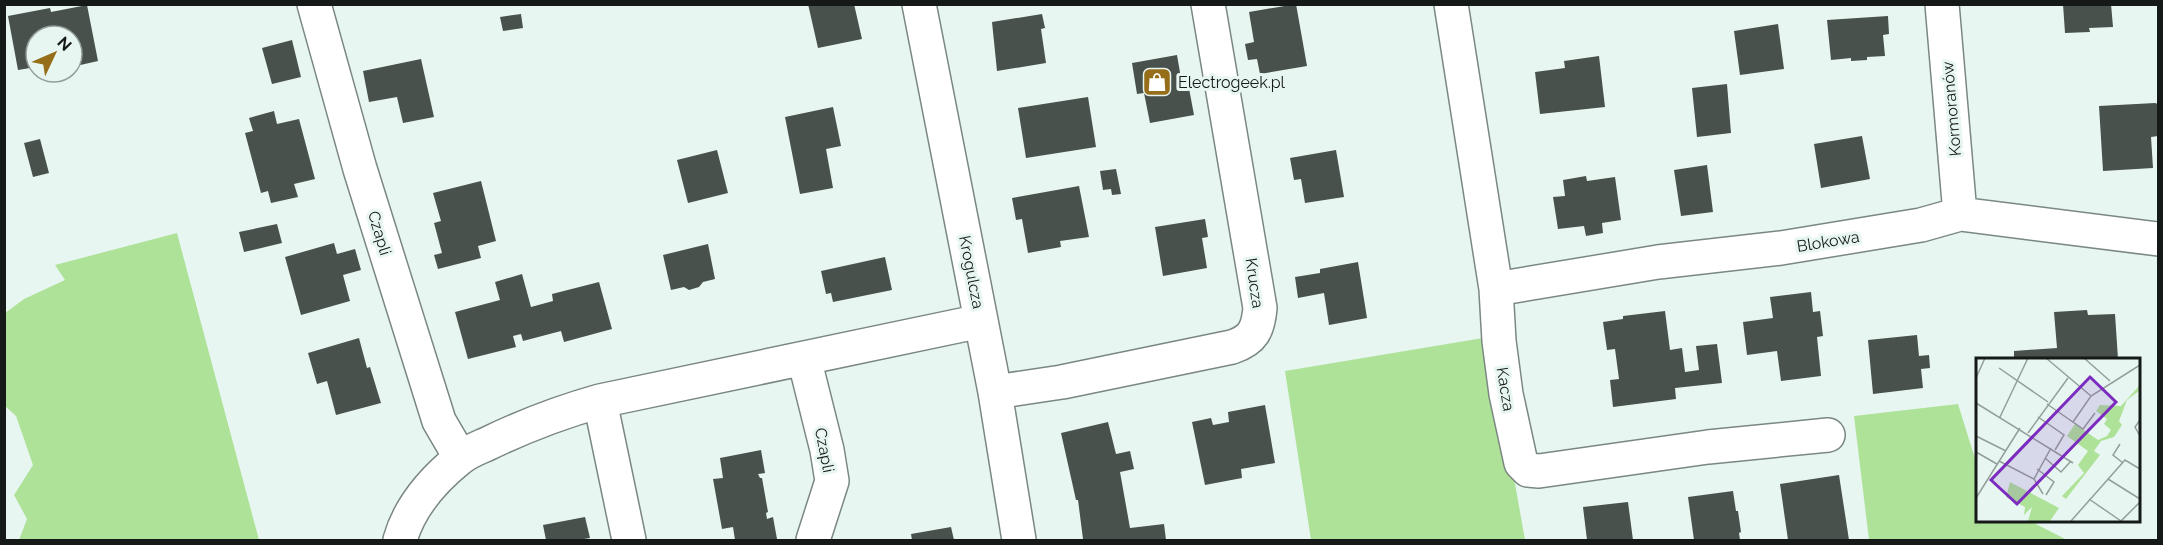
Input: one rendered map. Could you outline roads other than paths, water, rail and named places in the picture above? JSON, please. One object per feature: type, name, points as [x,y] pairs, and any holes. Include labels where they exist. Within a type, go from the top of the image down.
[{"type":"street","name":"Czapli","points":[[314,4],[360,169],[439,421],[460,457]]},
{"type":"street","name":"Krogulcza","points":[[919,4],[995,392],[1019,540]]},
{"type":"street","name":"Krucza","points":[[995,392],[1062,382],[1232,347],[1243,343],[1259,324],[1260,308],[1208,4]]},
{"type":"street","name":"Kacza","points":[[1450,4],[1496,289],[1499,341],[1506,394],[1521,463],[1528,470],[1539,471],[1708,447],[1828,435]]},
{"type":"street","name":"Kormoranów","points":[[1942,4],[1960,214]]},
{"type":"street","name":"Blokowa","points":[[1496,289],[1658,262],[1781,248],[1922,225],[1960,214],[2158,239]]},
{"type":"street","points":[[400,540],[410,515],[424,495],[460,457],[531,423],[600,401],[981,321]]},
{"type":"street","name":"Czapli","points":[[804,358],[827,450],[832,482],[813,540]]},
{"type":"street","points":[[600,401],[629,540]]},
{"type":"place","name":"Electrogeek.pl","points":[[1157,82]]}]
